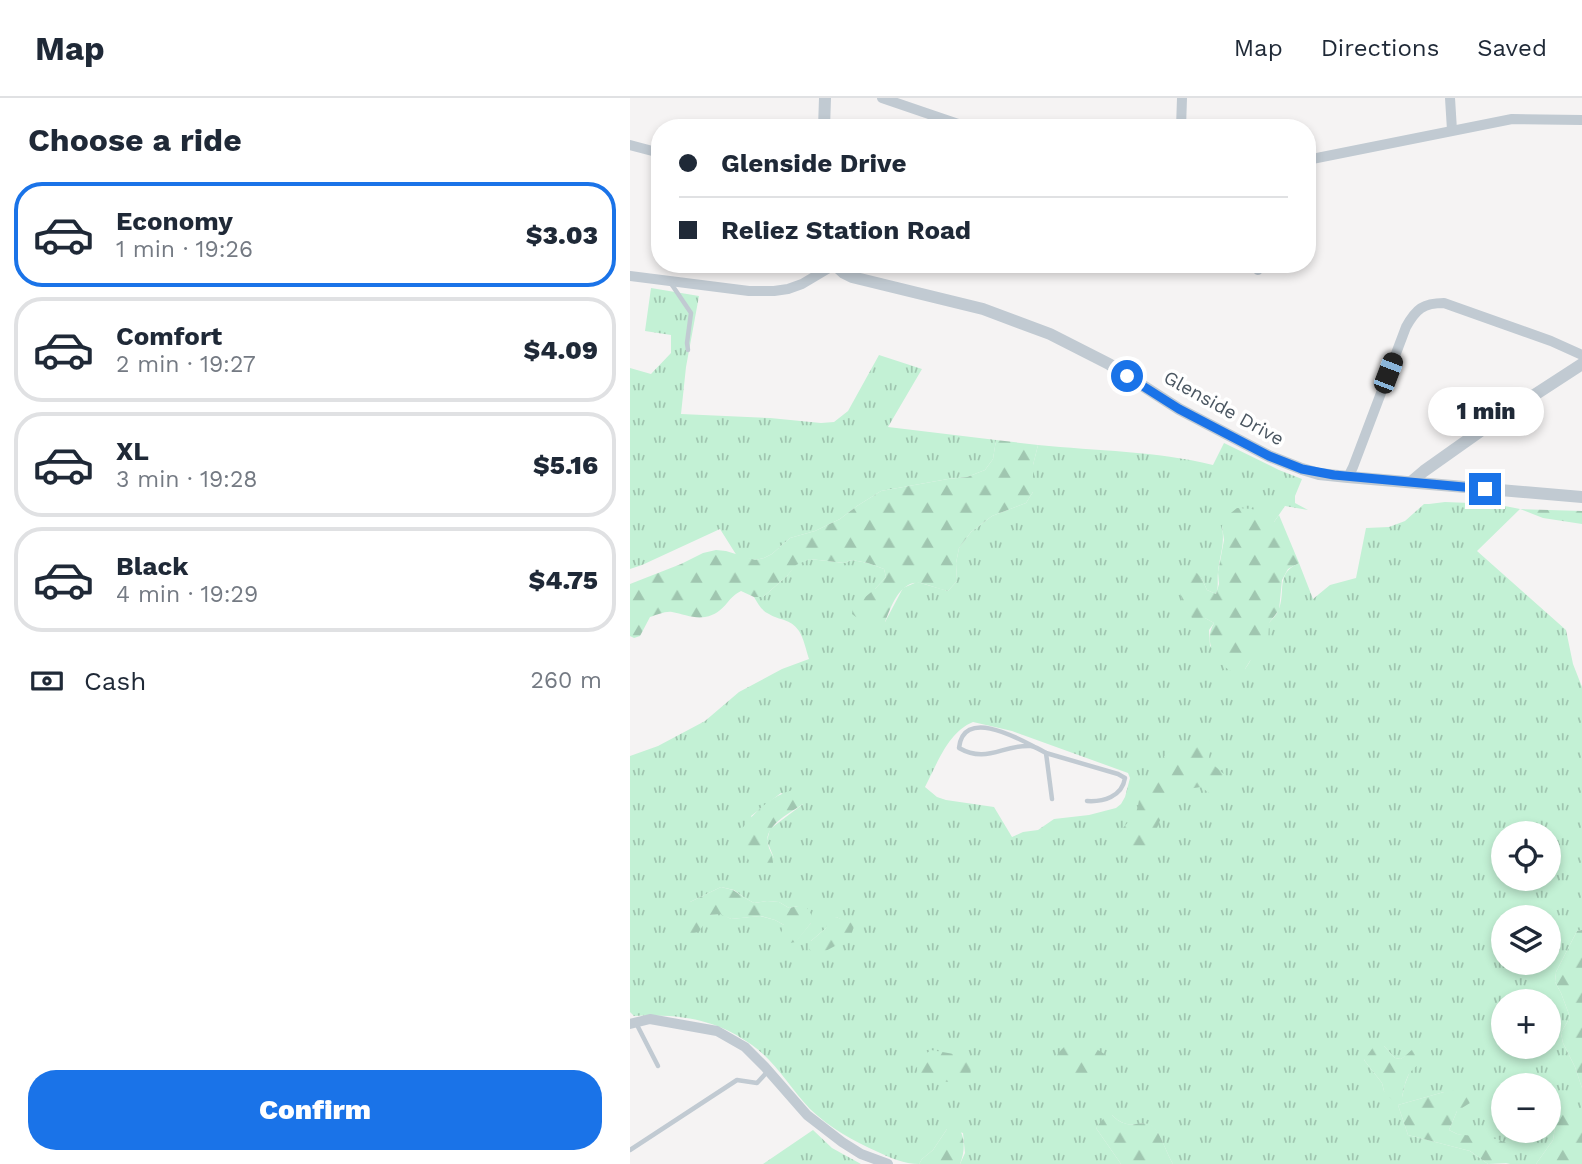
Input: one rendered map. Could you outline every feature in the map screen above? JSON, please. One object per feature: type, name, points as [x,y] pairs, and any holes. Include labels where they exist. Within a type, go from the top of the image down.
[{"type":"street","points":[[824,119],[825,98]]},
{"type":"street","points":[[882,98],[944,119]]},
{"type":"street","points":[[1181,119],[1182,98]]},
{"type":"street","points":[[1450,98],[1452,130]]},
{"type":"street","points":[[1316,158],[1512,118],[1582,120]]},
{"type":"street","points":[[630,145],[651,151]]},
{"type":"street","points":[[630,276],[750,291],[774,291],[802,284],[820,273]]},
{"type":"street","name":"Glenside Drive","points":[[844,273],[983,309],[1050,334],[1109,364],[1179,409],[1269,456],[1302,469],[1348,477],[1582,497]]},
{"type":"street","points":[[1348,477],[1406,327],[1419,308],[1429,303],[1444,303],[1551,341],[1582,355]]},
{"type":"street","points":[[1411,482],[1496,420],[1582,364]]},
{"type":"street","points":[[633,1023],[650,1019],[717,1031],[745,1047],[807,1115],[862,1154],[888,1164]]},
{"type":"lane","points":[[669,282],[691,313],[688,350]]},
{"type":"lane","points":[[1033,746],[980,755],[959,748],[963,735],[970,728],[994,729],[1016,737],[1033,746],[1046,753],[1125,778],[1124,785],[1113,797],[1099,802],[1087,801]]},
{"type":"lane","points":[[1046,753],[1052,799]]},
{"type":"lane","points":[[633,1023],[658,1066]]},
{"type":"lane","points":[[630,1150],[737,1080],[757,1083],[769,1071]]},
{"type":"green space","points":[[651,288],[699,296],[686,367],[681,414],[834,422],[848,411],[879,355],[922,369],[888,427],[996,440],[993,459],[985,470],[967,477],[881,491],[840,519],[815,531],[790,538],[764,558],[755,560],[737,556],[720,529],[630,569],[630,368],[651,374],[671,353],[671,335],[645,331]]},
{"type":"green space","points":[[996,440],[1038,445],[1033,465],[1033,492],[1026,503],[992,516],[971,532],[959,548],[957,581],[948,591],[913,583],[897,596],[885,622],[867,621],[852,614],[853,607],[886,577],[884,569],[852,560],[844,563],[810,559],[796,565],[763,597],[754,597],[741,591],[722,609],[705,617],[661,613],[650,617],[640,636],[630,636],[630,584],[716,550],[755,560],[764,558],[790,538],[815,531],[840,519],[881,491],[967,477],[985,470],[993,459]]},
{"type":"green space","points":[[1224,443],[1302,479],[1295,503],[1308,510],[1285,506],[1274,522],[1222,526],[1223,544],[1216,594],[1207,590],[1201,577],[1181,596],[1184,608],[1192,617],[1205,618],[1214,623],[1209,630],[1210,646],[1245,669],[1268,624],[1278,611],[1284,578],[1291,567],[1299,563],[1313,599],[1330,585],[1356,578],[1366,528],[1389,527],[1405,521],[1424,504],[1495,504],[1520,509],[1477,551],[1566,630],[1573,664],[1582,687],[1582,930],[1577,931],[1561,962],[1561,905],[1491,905],[1491,975],[1556,975],[1555,982],[1559,989],[1491,989],[1491,1059],[1561,1059],[1561,1033],[1582,1088],[1582,1130],[1561,1111],[1561,1073],[1491,1073],[1491,1143],[1551,1143],[1536,1164],[1506,1164],[1510,1163],[1467,1136],[1449,1130],[1457,1111],[1444,1092],[1398,1105],[1408,1135],[1470,1151],[1488,1164],[1173,1164],[1154,1128],[1145,1124],[1124,1123],[1112,1115],[1096,1128],[1121,1164],[960,1164],[965,1153],[963,1133],[947,1129],[933,1150],[919,1164],[913,1164],[869,1148],[842,1134],[810,1109],[768,1059],[738,1036],[710,1023],[681,1017],[634,1016],[630,1012],[630,756],[658,746],[705,721],[739,692],[782,669],[809,659],[796,627],[767,613],[754,597],[763,597],[787,576],[796,564],[810,559],[868,563],[884,569],[886,577],[875,589],[885,622],[903,588],[917,582],[948,591],[957,581],[959,548],[971,532],[992,516],[1026,503],[1033,492],[1033,465],[1038,445],[1192,460],[1213,465]],"holes":[[[973,722],[1012,731],[1128,773],[1130,778],[1125,797],[1116,808],[1089,815],[1054,819],[1038,830],[1012,837],[994,807],[946,800],[937,797],[925,787],[944,750],[964,727]],[[781,793],[803,804],[770,829],[767,841],[774,858],[751,816]],[[721,887],[734,890],[754,903],[767,901],[779,902],[789,908],[798,906],[811,923],[796,941],[784,925],[775,920],[760,916],[731,919],[720,913],[709,915],[690,902]],[[836,917],[843,920],[833,946],[818,954],[811,941]],[[1421,1042],[1402,1097],[1384,1091],[1382,1083],[1364,1060],[1384,1046],[1395,1058],[1401,1059]]]},
{"type":"green space","points":[[1237,508],[1252,509],[1274,522],[1279,515],[1299,563],[1288,569],[1282,580],[1279,610],[1269,623],[1268,647],[1237,674],[1223,665],[1213,653],[1210,638],[1214,623],[1205,618],[1192,618],[1183,608],[1178,579],[1181,571],[1192,568],[1201,577],[1207,590],[1216,594],[1224,540],[1222,526],[1226,517]]},
{"type":"green space","points":[[1520,509],[1582,511],[1582,524],[1543,518]]},
{"type":"green space","points":[[1199,730],[1206,730],[1210,738],[1209,761],[1232,781],[1227,790],[1212,795],[1201,787],[1187,789],[1164,810],[1152,853],[1137,856],[1117,846],[1121,832],[1137,811],[1141,788],[1146,779],[1172,749],[1178,744],[1191,741]]},
{"type":"green space","points":[[796,789],[803,795],[803,804],[770,831],[768,844],[773,860],[773,872],[763,875],[747,856],[741,830],[765,805],[779,795]]},
{"type":"green space","points":[[721,887],[733,890],[754,903],[779,902],[789,908],[807,908],[811,914],[811,923],[796,942],[783,944],[779,938],[784,925],[761,916],[731,919],[720,914],[709,915],[699,932],[689,934],[686,918],[690,902]]},
{"type":"green space","points":[[836,917],[855,924],[850,938],[818,955],[812,953],[809,948],[811,941],[826,928],[829,919]]},
{"type":"green space","points":[[1582,930],[1582,1088],[1563,1043],[1561,1033],[1570,1017],[1561,989],[1555,982],[1556,975],[1561,975],[1561,962],[1577,931]]},
{"type":"green space","points":[[1561,993],[1570,1017],[1561,1033]]},
{"type":"green space","points":[[1427,1038],[1432,1048],[1430,1052],[1409,1074],[1402,1097],[1392,1100],[1364,1060],[1374,1046],[1384,1046],[1395,1058],[1401,1059]]},
{"type":"green space","points":[[1064,1047],[1093,1047],[1106,1055],[1105,1073],[1097,1083],[1085,1085],[1057,1068],[1057,1056]]},
{"type":"green space","points":[[931,1050],[965,1056],[971,1067],[970,1080],[919,1081],[917,1069],[920,1058]]},
{"type":"green space","points":[[1459,1090],[1467,1095],[1470,1103],[1457,1111],[1449,1130],[1457,1134],[1491,1138],[1491,1143],[1511,1145],[1515,1152],[1510,1163],[1488,1164],[1470,1151],[1408,1135],[1398,1105]]},
{"type":"green space","points":[[1561,1096],[1566,1100],[1582,1130],[1582,1164],[1536,1164],[1551,1143],[1561,1143]]},
{"type":"green space","points":[[1107,1114],[1124,1123],[1145,1123],[1154,1127],[1173,1164],[1121,1164],[1096,1128]]},
{"type":"green space","points":[[957,1126],[964,1144],[960,1164],[919,1164],[933,1150],[947,1129]]},
{"type":"green space","points":[[813,1130],[832,1148],[861,1164],[763,1164]]},
{"type":"route","points":[[1127,376],[1179,409],[1286,464],[1319,474],[1485,489]]}]
